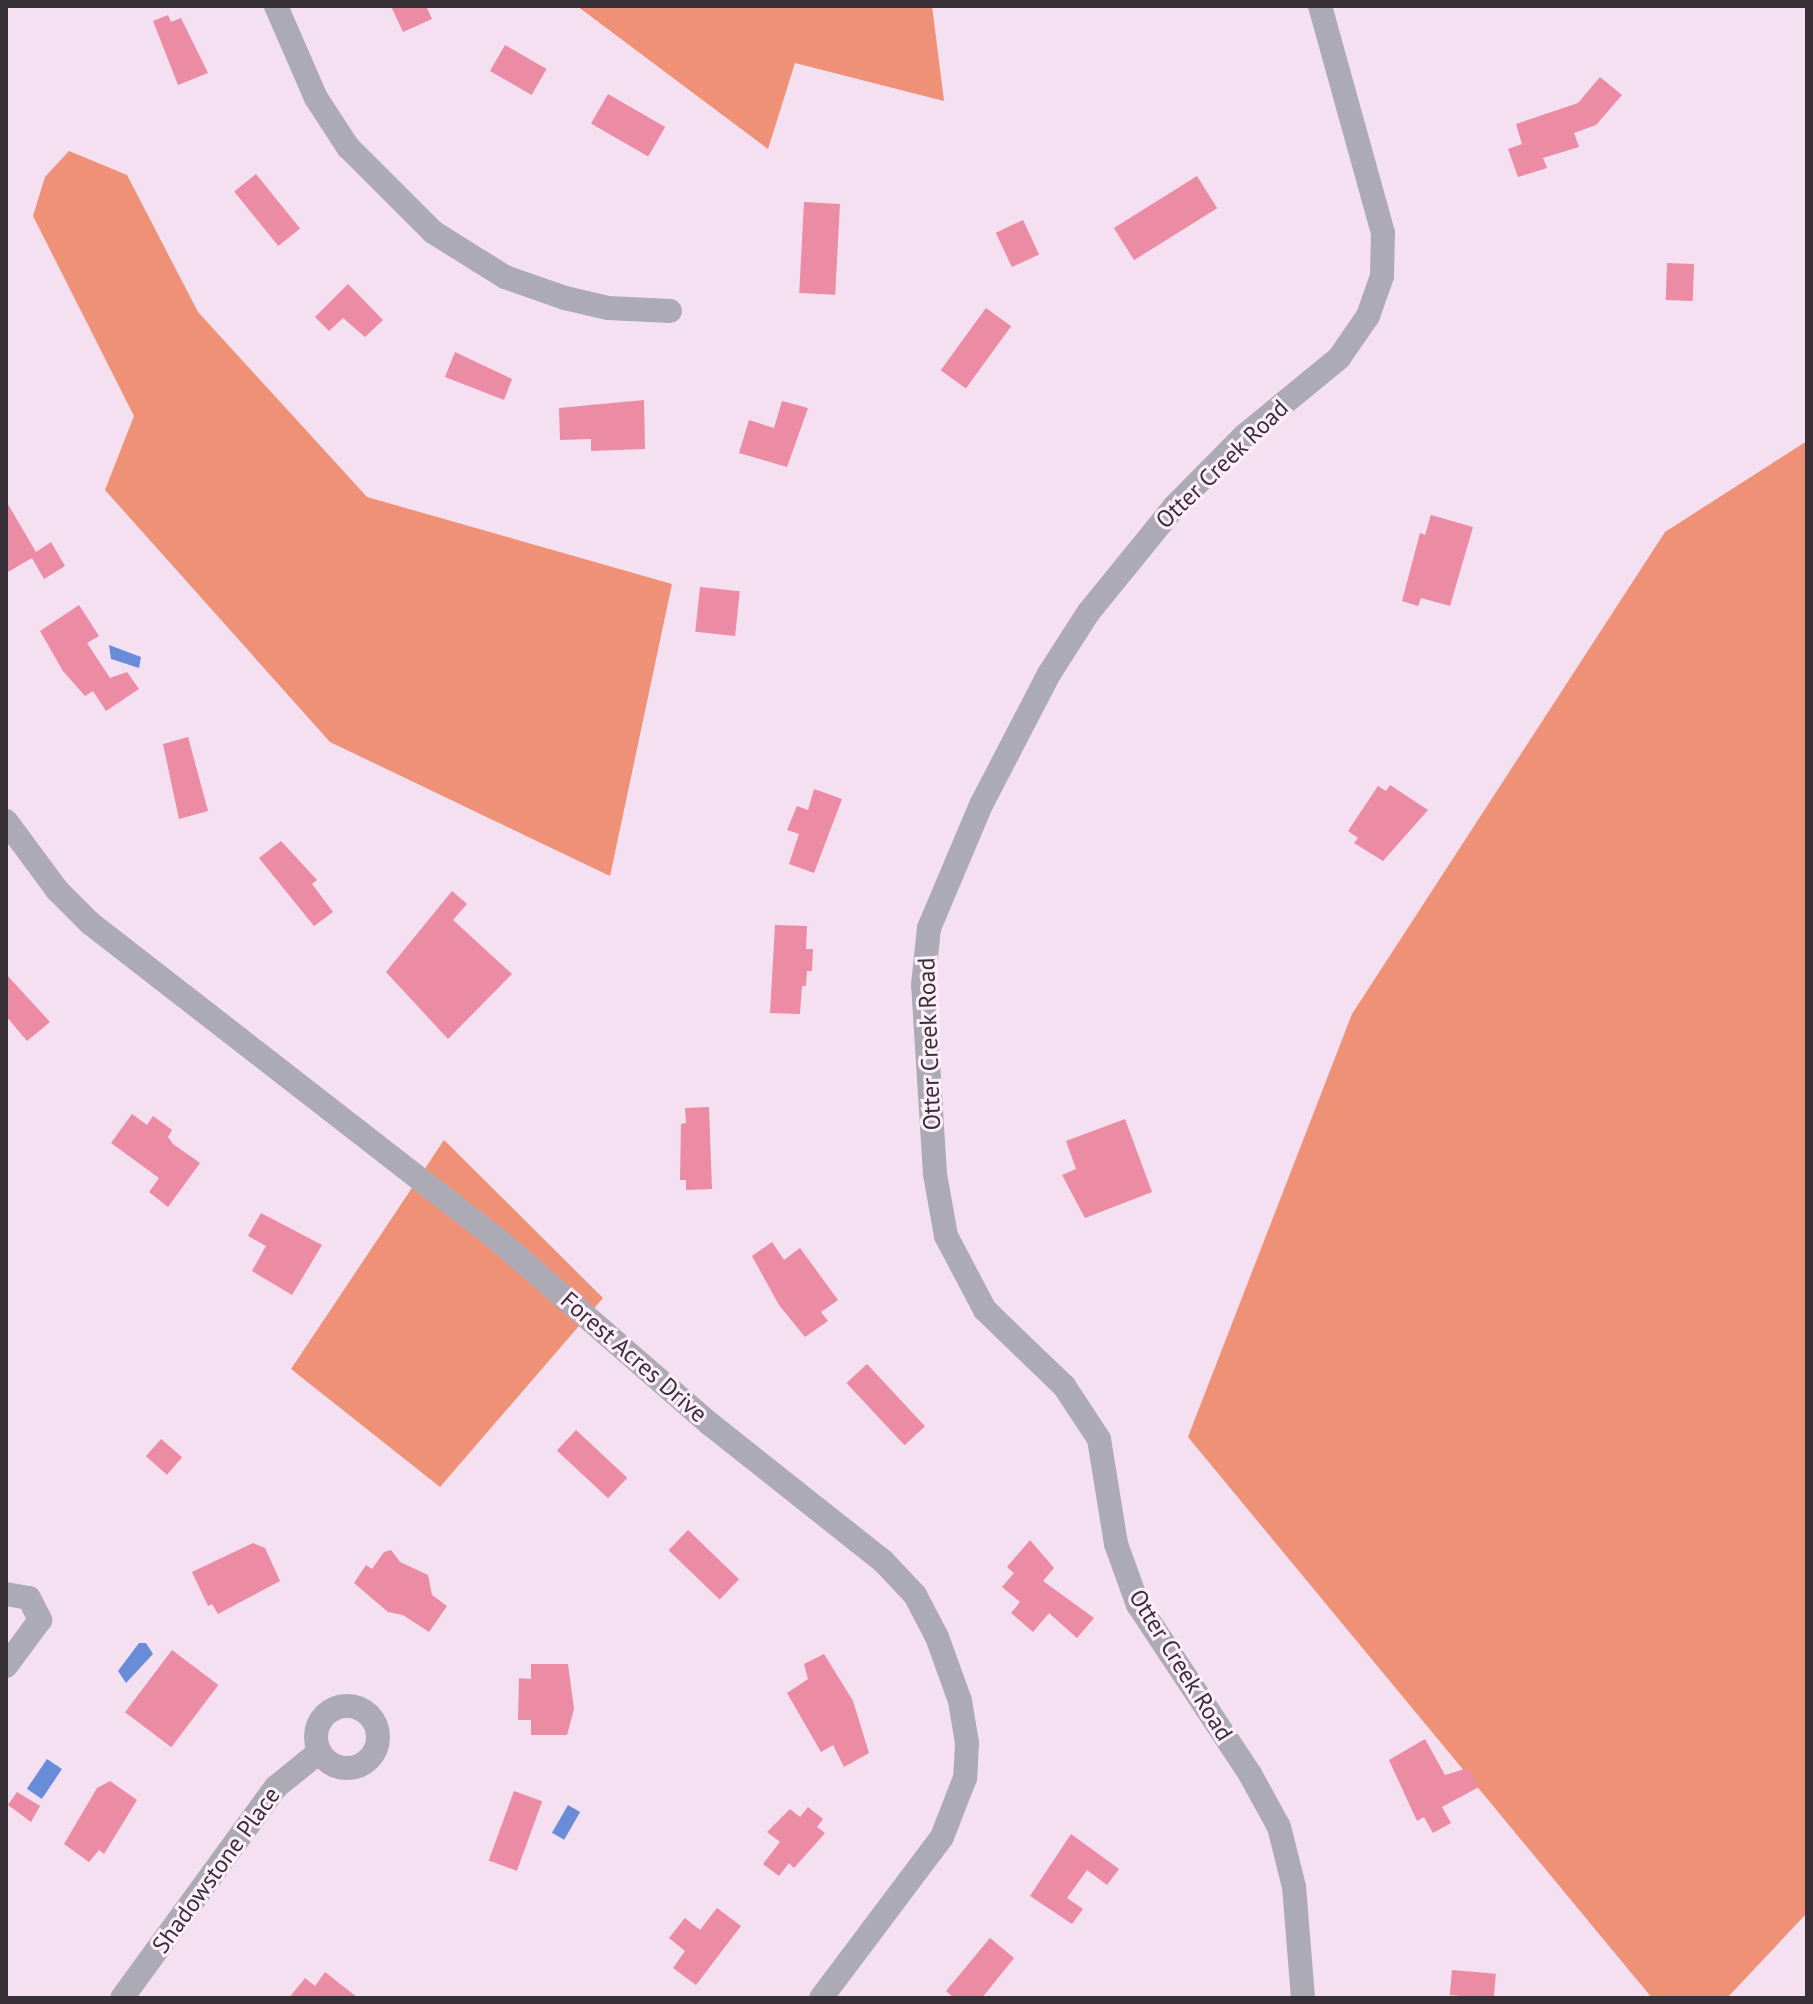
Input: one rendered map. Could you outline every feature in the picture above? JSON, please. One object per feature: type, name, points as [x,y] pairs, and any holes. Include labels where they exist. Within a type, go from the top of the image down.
[{"type":"street","points":[[276,6],[316,98],[348,147],[433,232],[505,277],[565,298],[608,308],[670,311]]},
{"type":"street","name":"Otter Creek Road","points":[[1303,1998],[1294,1887],[1279,1827],[1250,1774],[1138,1605],[1116,1544],[1099,1439],[1075,1398],[985,1310],[946,1236],[935,1174],[923,985],[933,918],[981,805],[1049,674],[1088,613],[1175,506],[1244,436],[1339,358],[1368,316],[1382,276],[1383,233],[1320,6]]},
{"type":"street","name":"Forest Acres Drive","points":[[6,821],[57,890],[90,923],[507,1248],[710,1424],[883,1561],[915,1595],[937,1637],[960,1701],[967,1743],[965,1778],[942,1837],[821,1998]]},
{"type":"street","points":[[6,1594],[29,1598],[40,1620],[6,1666]]},
{"type":"street","name":"Shadowstone Place","points":[[122,1998],[276,1787],[319,1752]]},
{"type":"shaded area","points":[[577,6],[932,6],[944,101],[795,63],[768,149]]},
{"type":"shaded area","points":[[69,151],[127,175],[198,312],[367,497],[672,584],[610,876],[330,742],[105,490],[134,416],[33,216],[45,177]]},
{"type":"shaded area","points":[[1807,441],[1807,1913],[1727,1998],[1652,1998],[1188,1437],[1352,1014],[1665,532]]},
{"type":"shaded area","points":[[444,1140],[603,1298],[440,1487],[291,1369]]},
{"type":"water","points":[[109,645],[141,657],[139,668],[111,659]]},
{"type":"water","points":[[139,1643],[146,1643],[153,1654],[126,1683],[118,1671]]},
{"type":"water","points":[[47,1759],[62,1769],[42,1799],[27,1789]]},
{"type":"water","points":[[568,1805],[580,1812],[564,1840],[552,1833]]},
{"type":"building","points":[[391,6],[426,6],[432,19],[403,32]]},
{"type":"building","points":[[168,15],[171,22],[181,18],[208,73],[178,85],[153,21]]},
{"type":"building","points":[[505,45],[547,69],[532,95],[490,71]]},
{"type":"building","points":[[1600,77],[1622,95],[1596,125],[1574,133],[1579,147],[1543,158],[1547,168],[1518,177],[1508,149],[1522,144],[1516,124],[1578,103]]},
{"type":"building","points":[[608,94],[665,127],[648,156],[591,123]]},
{"type":"building","points":[[256,174],[300,228],[278,246],[234,192]]},
{"type":"building","points":[[1197,176],[1217,208],[1134,260],[1114,228]]},
{"type":"building","points":[[804,202],[840,204],[835,295],[799,293]]},
{"type":"building","points":[[1023,220],[1039,254],[1012,267],[996,233]]},
{"type":"building","points":[[1667,263],[1694,264],[1693,301],[1666,300]]},
{"type":"building","points":[[348,284],[383,320],[365,337],[343,318],[329,331],[315,317]]},
{"type":"building","points":[[986,308],[1011,326],[966,389],[941,370]]},
{"type":"building","points":[[455,352],[512,379],[504,400],[445,377]]},
{"type":"building","points":[[644,400],[645,449],[591,451],[591,439],[560,440],[559,408]]},
{"type":"building","points":[[782,401],[808,408],[787,467],[739,453],[749,420],[774,428]]},
{"type":"building","points":[[6,501],[36,552],[51,542],[65,566],[44,579],[32,558],[6,573]]},
{"type":"building","points":[[1431,515],[1473,527],[1450,606],[1421,598],[1418,606],[1402,601],[1420,533],[1425,535]]},
{"type":"building","points":[[700,587],[740,591],[735,636],[695,632]]},
{"type":"building","points":[[79,605],[99,636],[87,643],[110,678],[127,672],[139,689],[106,711],[93,691],[85,696],[63,671],[40,631]]},
{"type":"building","points":[[188,737],[208,811],[179,819],[163,744]]},
{"type":"building","points":[[1390,785],[1428,810],[1383,861],[1354,843],[1358,838],[1348,831],[1378,786],[1386,791]]},
{"type":"building","points":[[814,789],[842,799],[814,873],[789,864],[799,834],[787,830],[797,806],[808,810]]},
{"type":"building","points":[[281,841],[317,880],[312,884],[333,912],[314,926],[259,858]]},
{"type":"building","points":[[452,891],[467,904],[453,920],[512,974],[448,1039],[386,972]]},
{"type":"building","points":[[775,925],[807,926],[806,949],[813,949],[812,971],[807,971],[806,986],[802,986],[800,1014],[770,1013]]},
{"type":"building","points":[[6,974],[50,1022],[27,1041],[6,1016]]},
{"type":"building","points":[[709,1107],[712,1189],[686,1190],[686,1180],[680,1180],[681,1124],[686,1123],[685,1108]]},
{"type":"building","points":[[132,1114],[147,1125],[153,1116],[172,1130],[168,1137],[173,1144],[200,1163],[168,1207],[149,1192],[159,1178],[111,1143]]},
{"type":"building","points":[[1125,1119],[1152,1192],[1085,1218],[1062,1175],[1076,1169],[1066,1141]]},
{"type":"building","points":[[261,1213],[322,1245],[292,1295],[252,1271],[266,1246],[248,1236]]},
{"type":"building","points":[[772,1242],[784,1260],[800,1248],[838,1300],[821,1312],[828,1321],[805,1337],[779,1305],[752,1256]]},
{"type":"building","points":[[867,1364],[925,1426],[904,1445],[847,1383]]},
{"type":"building","points":[[576,1430],[627,1478],[608,1498],[557,1450]]},
{"type":"building","points":[[161,1439],[182,1457],[167,1475],[146,1456]]},
{"type":"building","points":[[688,1530],[739,1579],[720,1599],[669,1550]]},
{"type":"building","points":[[1030,1540],[1054,1568],[1043,1581],[1094,1618],[1077,1638],[1049,1613],[1033,1632],[1011,1613],[1020,1602],[1002,1587],[1014,1573],[1007,1567]]},
{"type":"building","points":[[253,1543],[265,1548],[280,1581],[218,1614],[212,1604],[208,1606],[192,1572]]},
{"type":"building","points":[[391,1550],[400,1562],[428,1575],[432,1595],[447,1606],[429,1632],[403,1615],[388,1612],[354,1583],[366,1565],[372,1569],[384,1552]]},
{"type":"building","points":[[172,1650],[218,1685],[171,1747],[125,1712]]},
{"type":"building","points":[[824,1654],[853,1701],[869,1753],[844,1767],[833,1745],[821,1752],[787,1693],[808,1679],[804,1664]]},
{"type":"building","points":[[531,1664],[568,1664],[574,1709],[567,1735],[531,1735],[531,1720],[518,1720],[519,1678],[531,1679]]},
{"type":"building","points":[[1425,1739],[1445,1775],[1468,1768],[1479,1787],[1442,1807],[1451,1823],[1433,1833],[1424,1817],[1417,1821],[1389,1760]]},
{"type":"building","points":[[110,1781],[137,1800],[104,1854],[99,1850],[89,1862],[64,1844],[97,1788]]},
{"type":"building","points":[[514,1791],[542,1801],[517,1871],[489,1861]]},
{"type":"building","points":[[17,1792],[40,1806],[31,1822],[8,1805]]},
{"type":"building","points":[[808,1807],[823,1819],[817,1827],[825,1833],[794,1868],[789,1863],[779,1876],[763,1864],[780,1842],[767,1832],[790,1809],[800,1817]]},
{"type":"building","points":[[1071,1834],[1119,1869],[1107,1885],[1087,1870],[1067,1898],[1083,1909],[1072,1924],[1030,1896]]},
{"type":"building","points":[[717,1908],[741,1926],[696,1985],[673,1968],[685,1951],[669,1938],[685,1918],[700,1930]]},
{"type":"building","points":[[990,1938],[1014,1958],[982,1998],[954,1998],[946,1991]]},
{"type":"building","points":[[1452,1970],[1496,1974],[1494,1998],[1450,1995]]},
{"type":"building","points":[[325,1972],[358,1998],[289,1998],[305,1978],[315,1986]]}]
